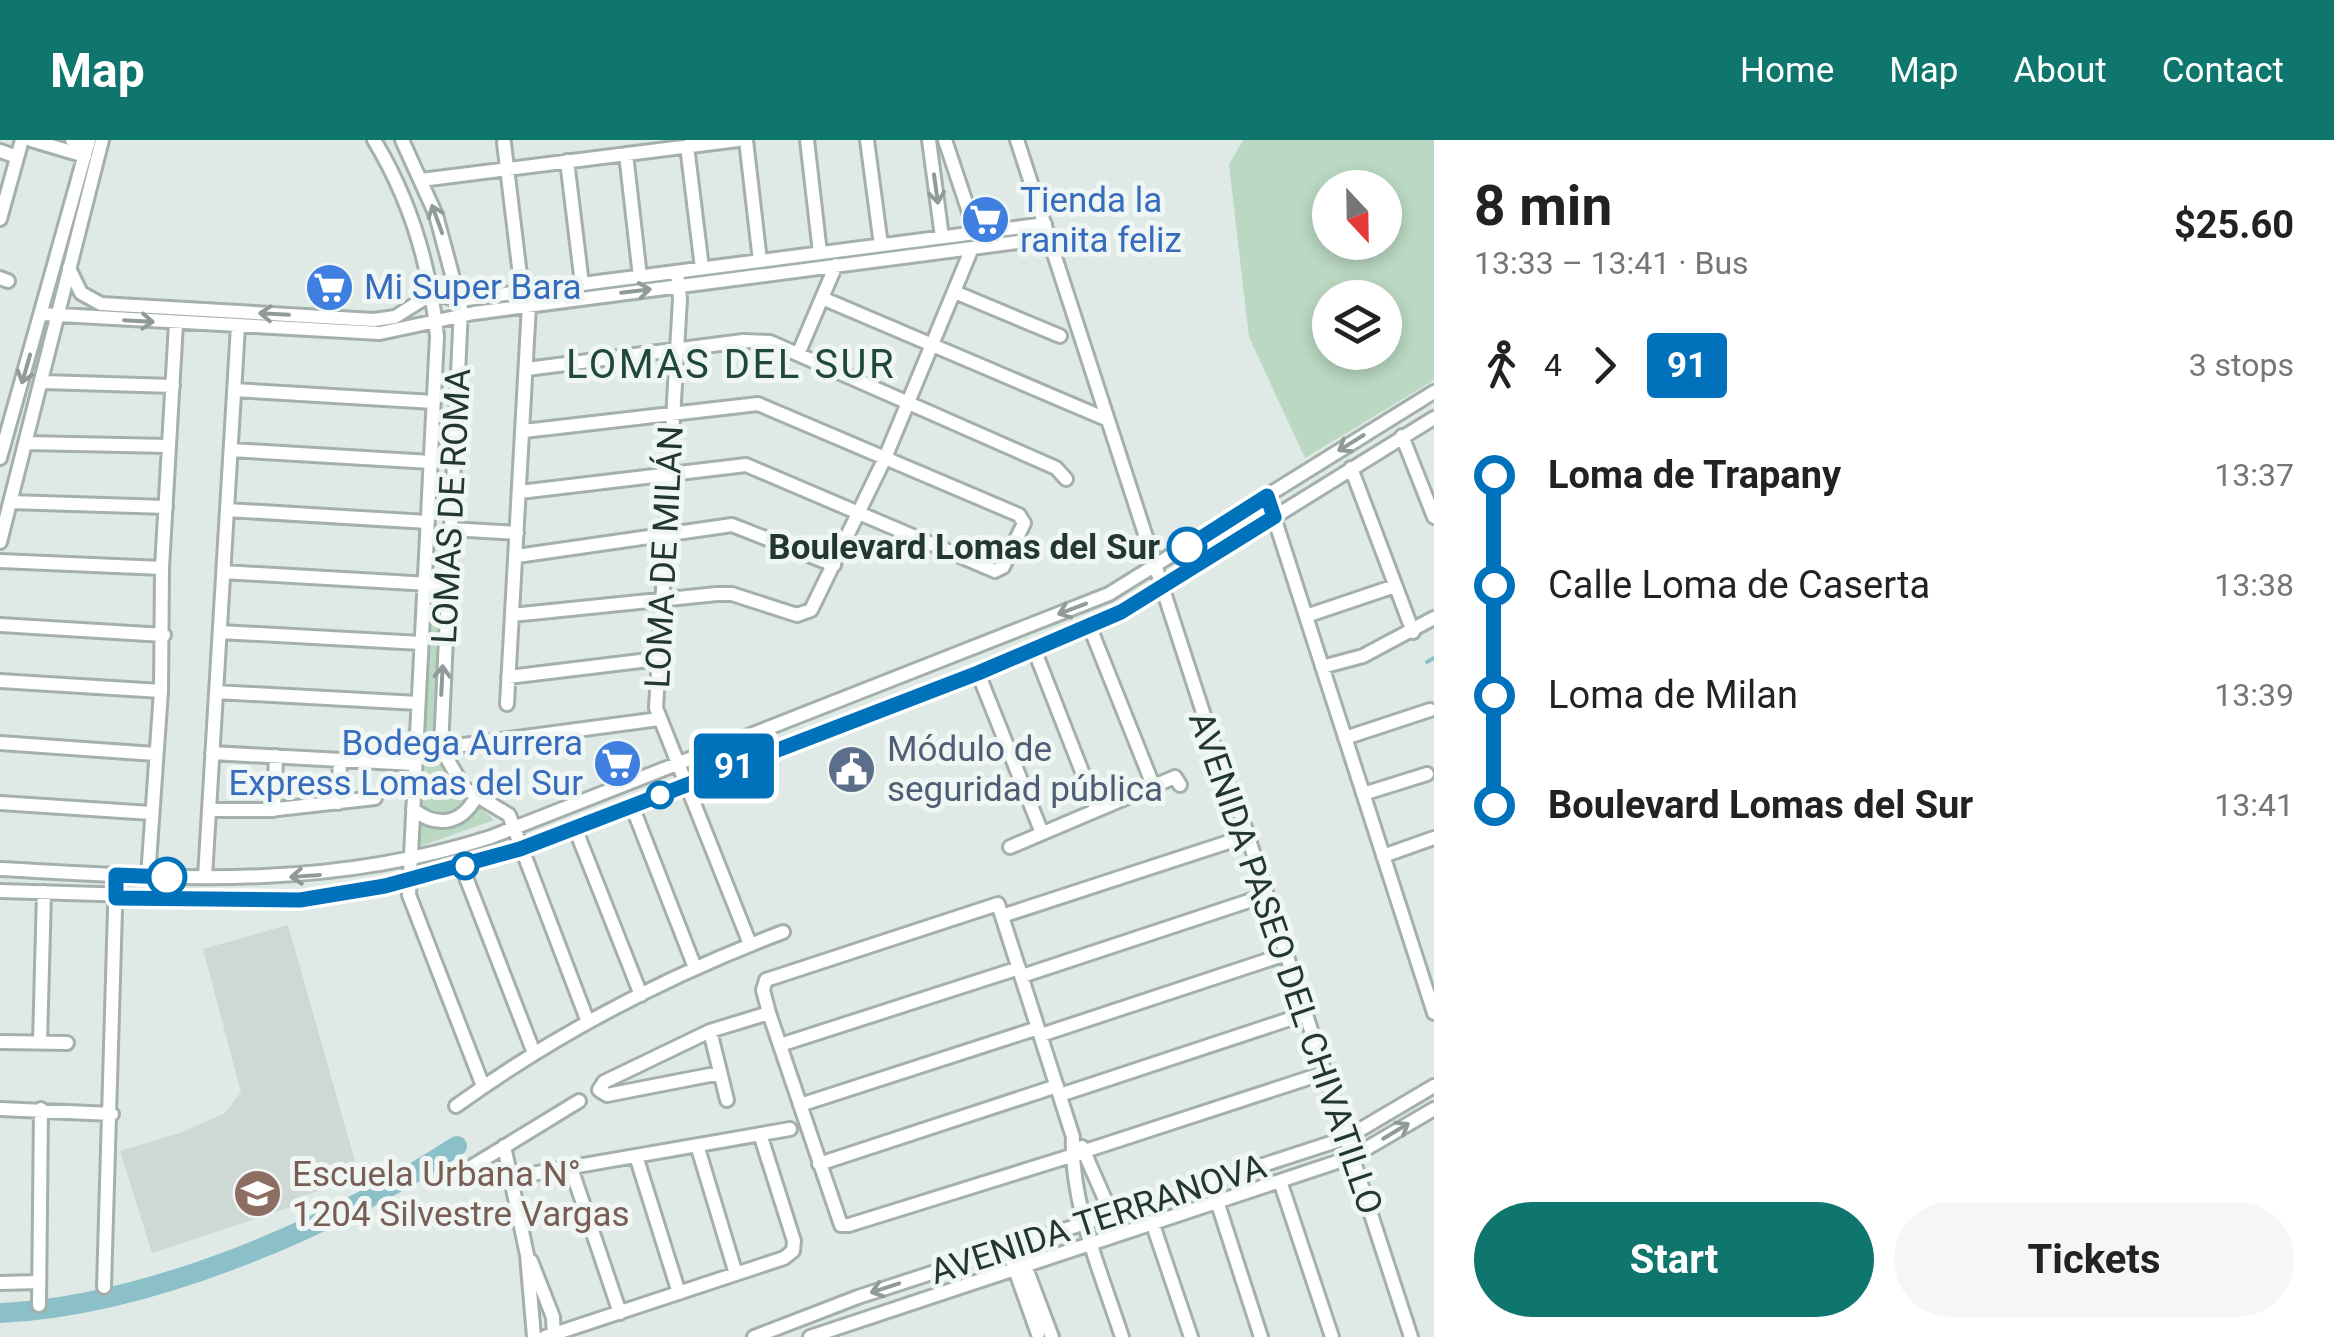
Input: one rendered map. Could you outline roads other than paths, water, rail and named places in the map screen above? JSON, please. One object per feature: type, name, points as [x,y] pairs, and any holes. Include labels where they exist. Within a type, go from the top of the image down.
[{"type":"street","points":[[0,218],[22,140]]},
{"type":"street","points":[[31,140],[87,147]]},
{"type":"street","points":[[72,140],[87,147]]},
{"type":"street","points":[[102,140],[68,264],[2,440],[169,446]]},
{"type":"street","name":"LOMAS DE ROMA","points":[[374,140],[406,202],[433,293],[436,321],[409,896],[483,1086]]},
{"type":"street","name":"LOMAS DE ROMA","points":[[402,140],[447,248],[459,300],[441,748]]},
{"type":"street","points":[[421,180],[738,140]]},
{"type":"street","points":[[746,140],[760,261]]},
{"type":"street","points":[[807,140],[820,253]]},
{"type":"street","points":[[868,140],[881,245]]},
{"type":"street","points":[[929,140],[942,238]]},
{"type":"street","points":[[945,140],[976,233]]},
{"type":"street","name":"AVENIDA PASEO DEL CHIVATILLO","points":[[1017,140],[1153,568],[1267,895],[1411,1337]]},
{"type":"street","points":[[504,143],[522,292]]},
{"type":"street","points":[[687,146],[702,268]]},
{"type":"street","points":[[0,542],[43,382],[49,315],[87,147]]},
{"type":"street","points":[[0,152],[17,157]]},
{"type":"street","points":[[626,154],[640,276]]},
{"type":"street","points":[[567,161],[582,284]]},
{"type":"street","points":[[49,315],[369,334],[678,279],[836,266],[972,248],[1047,231]]},
{"type":"street","points":[[68,264],[76,287],[101,304],[374,320],[396,317],[433,293],[459,300],[640,276],[678,279],[702,268],[976,233],[1047,231]]},
{"type":"street","points":[[512,615],[732,594],[797,615],[816,605],[934,346],[972,248]]},
{"type":"street","points":[[798,352],[836,266]]},
{"type":"street","name":"LOMA DE MILÁN","points":[[678,279],[657,660],[659,719],[750,944]]},
{"type":"street","points":[[957,292],[1060,336]]},
{"type":"street","points":[[822,298],[1106,419]]},
{"type":"street","points":[[508,704],[529,306]]},
{"type":"street","points":[[148,877],[164,635],[162,568],[176,322]]},
{"type":"street","points":[[205,878],[238,326]]},
{"type":"street","points":[[527,369],[758,341],[798,352],[1056,468],[1066,479]]},
{"type":"street","points":[[43,382],[172,386]]},
{"type":"street","points":[[234,390],[434,402]]},
{"type":"street","points":[[0,869],[205,878],[344,873],[410,860],[514,828],[1109,594],[1434,392]]},
{"type":"street","points":[[520,492],[746,465],[995,571],[1003,567],[1024,517],[758,404],[524,431]]},
{"type":"street","points":[[0,892],[300,900],[409,880],[520,849],[978,673],[1089,625],[1160,589],[1434,418]]},
{"type":"street","points":[[1402,436],[1434,517]]},
{"type":"street","points":[[230,450],[431,462]]},
{"type":"street","points":[[1350,468],[1412,632]]},
{"type":"street","points":[[1267,496],[1434,1013]]},
{"type":"street","points":[[10,502],[166,506]]},
{"type":"street","points":[[227,510],[428,522]]},
{"type":"street","points":[[517,556],[741,526],[834,564]]},
{"type":"street","points":[[450,528],[517,532]]},
{"type":"street","points":[[0,561],[162,568]]},
{"type":"street","points":[[223,572],[447,585]]},
{"type":"street","points":[[1306,616],[1395,586]]},
{"type":"street","points":[[1322,668],[1363,656],[1434,618]]},
{"type":"street","points":[[0,624],[164,635]]},
{"type":"street","points":[[1089,625],[1154,786]]},
{"type":"street","points":[[220,632],[422,643]]},
{"type":"street","points":[[1034,649],[1097,810]]},
{"type":"street","points":[[508,677],[657,660]]},
{"type":"street","points":[[978,673],[1042,833]]},
{"type":"street","points":[[0,681],[161,691]]},
{"type":"street","points":[[216,692],[418,703]]},
{"type":"street","points":[[1345,738],[1430,710]]},
{"type":"street","points":[[588,1022],[509,816],[464,788],[441,748],[659,719]]},
{"type":"street","points":[[0,743],[155,754]]},
{"type":"street","points":[[212,753],[415,764]]},
{"type":"street","points":[[274,810],[276,756]]},
{"type":"street","points":[[338,803],[340,760]]},
{"type":"street","points":[[1363,794],[1427,774]]},
{"type":"street","points":[[1010,847],[1175,776],[1180,785]]},
{"type":"street","points":[[413,808],[426,819],[441,823],[458,818],[476,797]]},
{"type":"street","points":[[209,810],[274,810],[374,798]]},
{"type":"street","points":[[0,802],[151,813]]},
{"type":"street","points":[[632,806],[694,965]]},
{"type":"street","points":[[574,828],[640,995]]},
{"type":"street","points":[[1002,916],[1247,836]]},
{"type":"street","points":[[1383,856],[1434,838]]},
{"type":"street","points":[[462,867],[534,1052]]},
{"type":"street","points":[[104,1287],[116,875]]},
{"type":"street","points":[[40,1042],[44,892]]},
{"type":"street","points":[[780,1045],[1267,895]]},
{"type":"street","points":[[1118,1233],[1112,1214],[1079,1153],[1073,1138],[998,904],[772,976],[762,984],[837,1219],[849,1225],[1079,1153],[1324,1073]]},
{"type":"street","points":[[456,1106],[534,1052],[694,965],[783,932]]},
{"type":"street","points":[[800,1106],[1286,954]]},
{"type":"street","points":[[720,1073],[607,1095],[599,1090],[604,1082],[710,1031],[769,1013]]},
{"type":"street","points":[[819,1164],[1305,1014]]},
{"type":"street","points":[[710,1031],[727,1100]]},
{"type":"street","points":[[0,1042],[68,1043]]},
{"type":"street","name":"AVENIDA TERRANOVA","points":[[756,1337],[1011,1247],[1346,1138],[1434,1086]]},
{"type":"street","points":[[471,1167],[579,1101]]},
{"type":"street","points":[[0,1108],[112,1114]]},
{"type":"street","name":"AVENIDA TERRANOVA","points":[[810,1337],[1352,1158],[1434,1109]]},
{"type":"street","points":[[39,1304],[42,1110]]},
{"type":"street","points":[[509,1178],[790,1129]]},
{"type":"street","points":[[527,1255],[553,1317],[551,1336],[784,1258],[793,1251],[794,1241],[760,1134]]},
{"type":"street","points":[[504,1146],[527,1255],[534,1337]]},
{"type":"street","points":[[697,1146],[736,1274]]},
{"type":"street","points":[[1079,1153],[1087,1222],[1122,1337]]},
{"type":"street","points":[[636,1156],[679,1293]]},
{"type":"street","points":[[571,1168],[620,1312]]},
{"type":"street","points":[[1280,1181],[1332,1337]]},
{"type":"street","points":[[1216,1201],[1261,1337]]},
{"type":"street","points":[[1152,1222],[1190,1337]]},
{"type":"street","points":[[1011,1247],[1042,1335]]},
{"type":"street","points":[[0,1283],[39,1282]]},
{"type":"street","points":[[820,1312],[826,1334]]},
{"type":"waterway","points":[[1427,662],[1434,658]]},
{"type":"waterway","points":[[0,1313],[118,1295],[238,1257],[354,1205],[457,1146]]},
{"type":"place","name":"Tienda la ranita feliz","points":[[985,220]]},
{"type":"place","name":"Mi Super Bara","points":[[329,287]]},
{"type":"place","name":"Boulevard Lomas del Sur","points":[[1187,547]]},
{"type":"place","name":"Bodega Aurrera Express Lomas del Sur","points":[[618,763]]},
{"type":"place","name":"Módulo de seguridad pública","points":[[852,769]]},
{"type":"place","name":"Escuela Urbana N° 1204 Silvestre Vargas","points":[[257,1194]]},
{"type":"district","name":"LOMAS DEL SUR","points":[[731,364]]}]
